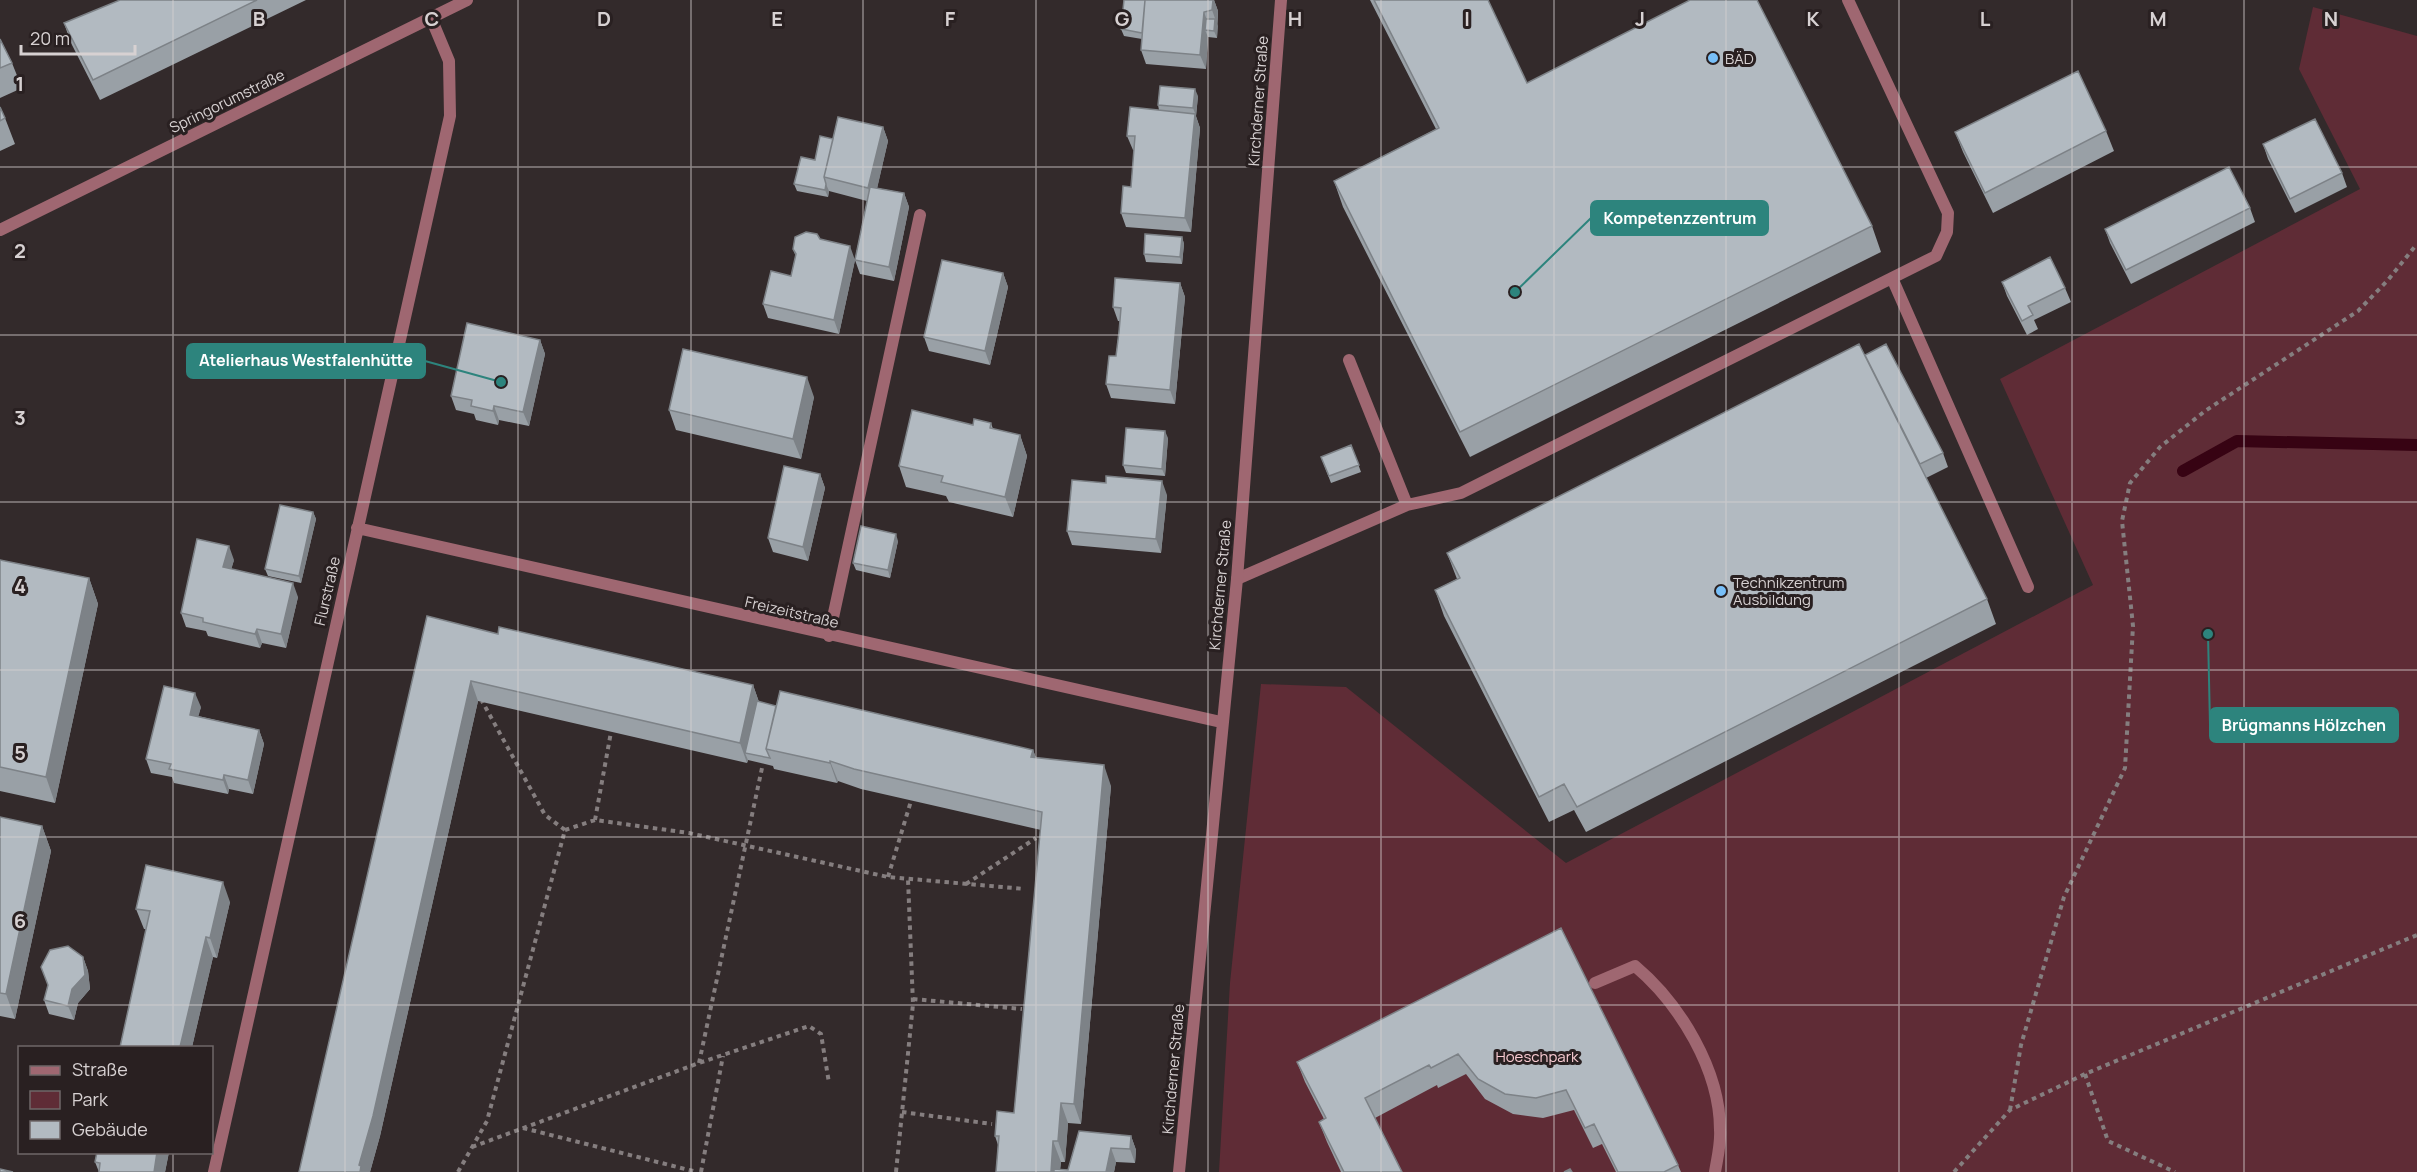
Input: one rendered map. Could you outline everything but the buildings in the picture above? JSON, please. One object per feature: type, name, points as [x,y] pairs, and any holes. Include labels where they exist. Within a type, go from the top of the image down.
[{"type":"street","name":"Springorumstraße","points":[[0,230],[467,0]]},
{"type":"street","name":"Kirchderner Straße","points":[[1179,1172],[1221,722],[1237,579],[1281,0]]},
{"type":"street","points":[[1237,579],[1407,505],[1461,493],[1936,256],[1947,232],[1948,213],[1848,0]]},
{"type":"street","name":"Flurstraße","points":[[214,1172],[450,116],[449,60],[431,18]]},
{"type":"street","points":[[829,636],[920,215]]},
{"type":"street","points":[[1892,278],[2028,587]]},
{"type":"street","points":[[1349,360],[1407,505]]},
{"type":"street","name":"Freizeitstraße","points":[[357,528],[829,636],[1221,722]]},
{"type":"street","points":[[1595,983],[1635,966],[1657,984],[1684,1021],[1714,1085],[1720,1131],[1715,1172]]},
{"type":"path","points":[[2010,1110],[2021,1045],[2064,897],[2125,768],[2133,626],[2122,521],[2130,483],[2160,447],[2205,411],[2358,311],[2388,280],[2417,244]]},
{"type":"path","points":[[482,702],[545,815],[565,830]]},
{"type":"path","points":[[595,820],[610,732]]},
{"type":"path","points":[[699,1063],[762,768]]},
{"type":"path","points":[[888,877],[911,801]]},
{"type":"path","points":[[565,830],[595,820],[689,833],[888,877],[1025,889]]},
{"type":"path","points":[[458,1172],[487,1121],[565,830]]},
{"type":"path","points":[[966,884],[1036,838]]},
{"type":"path","points":[[896,1172],[913,999],[908,879]]},
{"type":"path","points":[[1954,1172],[2010,1110],[2085,1074],[2417,935]]},
{"type":"path","points":[[913,999],[1022,1009]]},
{"type":"path","points":[[472,1148],[699,1063],[809,1026],[821,1034],[829,1083]]},
{"type":"path","points":[[524,1128],[699,1172],[723,1055]]},
{"type":"path","points":[[2085,1074],[2108,1142],[2175,1172]]},
{"type":"path","points":[[902,1112],[992,1124]]},
{"type":"green space","name":"Hoeschpark","points":[[2313,7],[2417,36],[2417,1172],[1219,1172],[1230,983],[1261,684],[1346,687],[1566,863],[2093,585],[2000,379],[2360,189],[2299,69]]},
{"type":"waterway","points":[[2183,471],[2237,441],[2417,445]]},
{"type":"place","name":"BÄD","points":[[1713,58]]},
{"type":"place","name":"Kompetenzzentrum","points":[[1515,292]]},
{"type":"place","name":"Atelierhaus Westfalenhütte","points":[[501,382]]},
{"type":"place","name":"Technikzentrum Ausbildung","points":[[1721,591]]},
{"type":"place","name":"Brügmanns Hölzchen","points":[[2208,634]]}]
